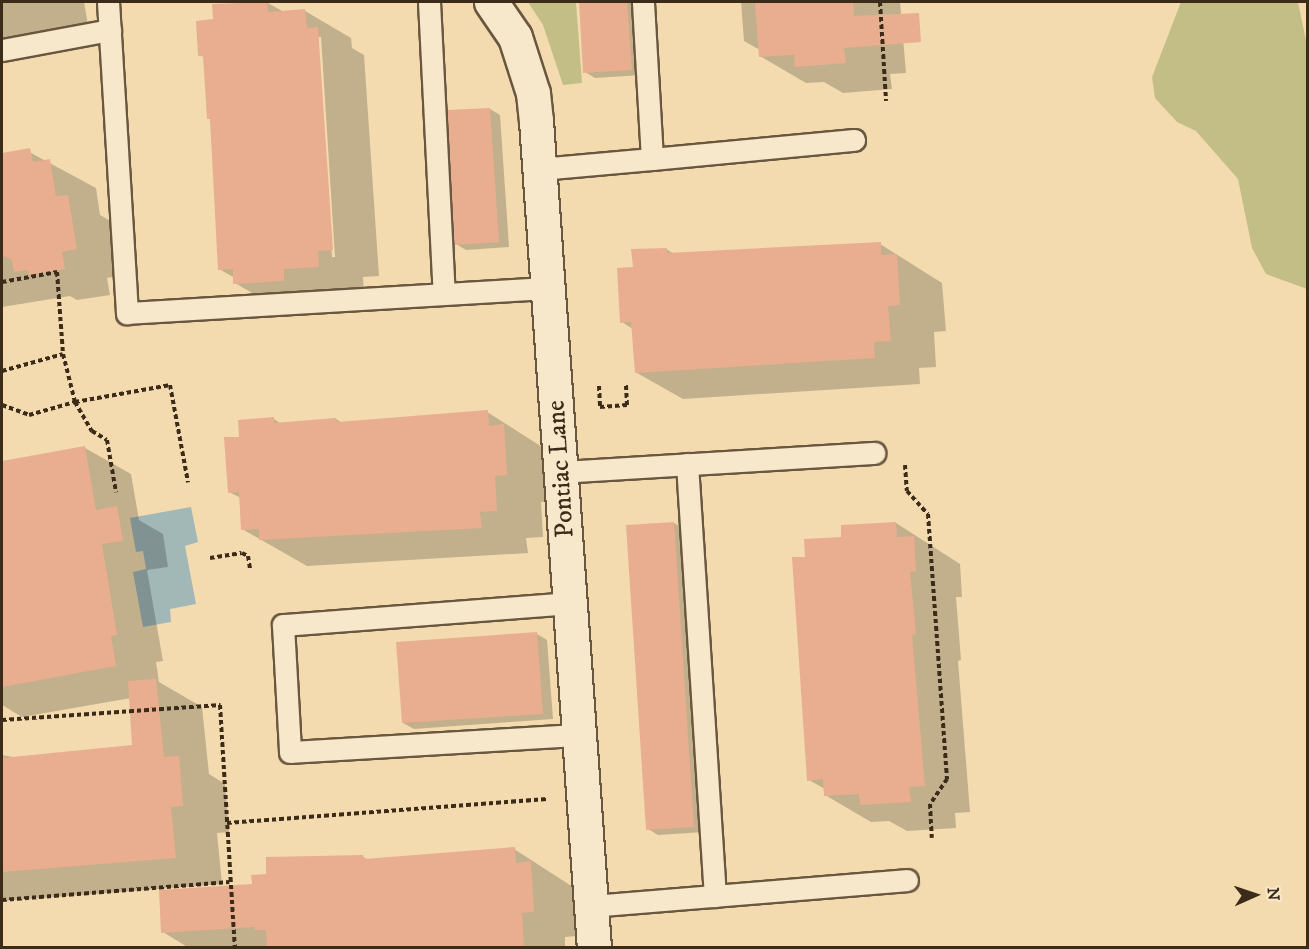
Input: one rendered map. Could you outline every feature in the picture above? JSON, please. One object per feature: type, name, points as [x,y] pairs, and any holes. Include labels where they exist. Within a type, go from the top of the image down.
[{"type":"street","name":"Pontiac Lane","points":[[491,2],[515,37],[533,93],[594,948]]},
{"type":"lane","points":[[108,2],[127,313],[548,288]]},
{"type":"lane","points":[[429,2],[444,294]]},
{"type":"lane","points":[[643,2],[652,159]]},
{"type":"lane","points":[[2,50],[110,30]]},
{"type":"lane","points":[[540,169],[854,140]]},
{"type":"lane","points":[[561,472],[874,453]]},
{"type":"lane","points":[[687,464],[715,896]]},
{"type":"lane","points":[[570,603],[283,626],[290,752],[579,735]]},
{"type":"lane","points":[[591,906],[907,880]]},
{"type":"path","points":[[880,2],[886,101]]},
{"type":"path","points":[[2,282],[57,272],[63,354],[75,402],[92,431],[107,440],[116,492]]},
{"type":"path","points":[[2,371],[63,354]]},
{"type":"path","points":[[2,405],[29,415],[75,402],[170,385],[188,482]]},
{"type":"path","points":[[599,386],[600,407],[627,405],[626,385]]},
{"type":"path","points":[[904,455],[907,491],[928,514],[947,779],[930,804],[932,838]]},
{"type":"path","points":[[210,558],[242,553],[248,556],[250,569]]},
{"type":"path","points":[[2,720],[220,705],[235,948]]},
{"type":"path","points":[[227,823],[550,798]]},
{"type":"path","points":[[2,900],[229,882]]},
{"type":"shaded area","points":[[528,2],[576,2],[582,83],[563,85],[543,25]]},
{"type":"shaded area","points":[[1181,2],[1298,2],[1308,50],[1307,289],[1266,274],[1252,248],[1238,179],[1196,131],[1177,122],[1155,98],[1152,77]]},
{"type":"water","points":[[191,507],[198,542],[185,546],[196,604],[170,609],[171,622],[143,627],[133,572],[146,569],[143,551],[136,552],[130,518]]},
{"type":"building","points":[[267,2],[268,12],[305,9],[307,28],[318,27],[333,250],[318,251],[319,267],[284,269],[284,281],[233,284],[233,269],[218,270],[210,119],[207,119],[203,56],[198,56],[196,21],[213,19],[212,4]]},
{"type":"building","points":[[579,2],[627,2],[632,70],[583,73]]},
{"type":"building","points":[[853,2],[854,16],[919,13],[921,42],[844,48],[846,63],[795,67],[794,55],[759,57],[755,3]]},
{"type":"building","points":[[490,108],[499,242],[454,245],[447,110]]},
{"type":"building","points":[[30,148],[33,162],[50,159],[56,196],[68,195],[77,249],[62,252],[65,269],[29,275],[28,270],[14,272],[12,260],[2,255],[2,153]]},
{"type":"building","points":[[881,242],[881,255],[897,254],[900,305],[888,306],[891,341],[874,342],[875,358],[635,373],[631,322],[620,323],[617,268],[633,267],[631,249],[667,248],[667,253]]},
{"type":"building","points":[[488,410],[489,426],[504,424],[507,475],[495,476],[497,511],[480,512],[482,528],[259,540],[259,529],[241,530],[239,492],[228,493],[224,437],[239,437],[238,420],[274,417],[274,423],[336,418],[337,422]]},
{"type":"building","points":[[85,446],[96,510],[117,506],[123,541],[102,544],[117,635],[111,636],[116,666],[2,687],[2,461]]},
{"type":"building","points":[[674,522],[694,827],[646,830],[626,525]]},
{"type":"building","points":[[896,522],[897,537],[914,536],[916,571],[910,572],[916,634],[912,635],[925,786],[909,787],[911,802],[860,805],[859,794],[824,796],[823,779],[807,781],[792,557],[805,557],[804,539],[841,537],[841,525]]},
{"type":"building","points":[[537,632],[543,714],[402,723],[396,642]]},
{"type":"building","points":[[156,679],[164,757],[179,756],[183,806],[171,807],[176,858],[2,872],[2,758],[132,745],[128,681]]},
{"type":"building","points":[[515,847],[516,863],[531,861],[534,912],[522,913],[524,948],[267,948],[266,930],[255,930],[254,927],[161,933],[159,890],[252,884],[251,875],[266,874],[266,857],[363,855],[364,859]]}]
